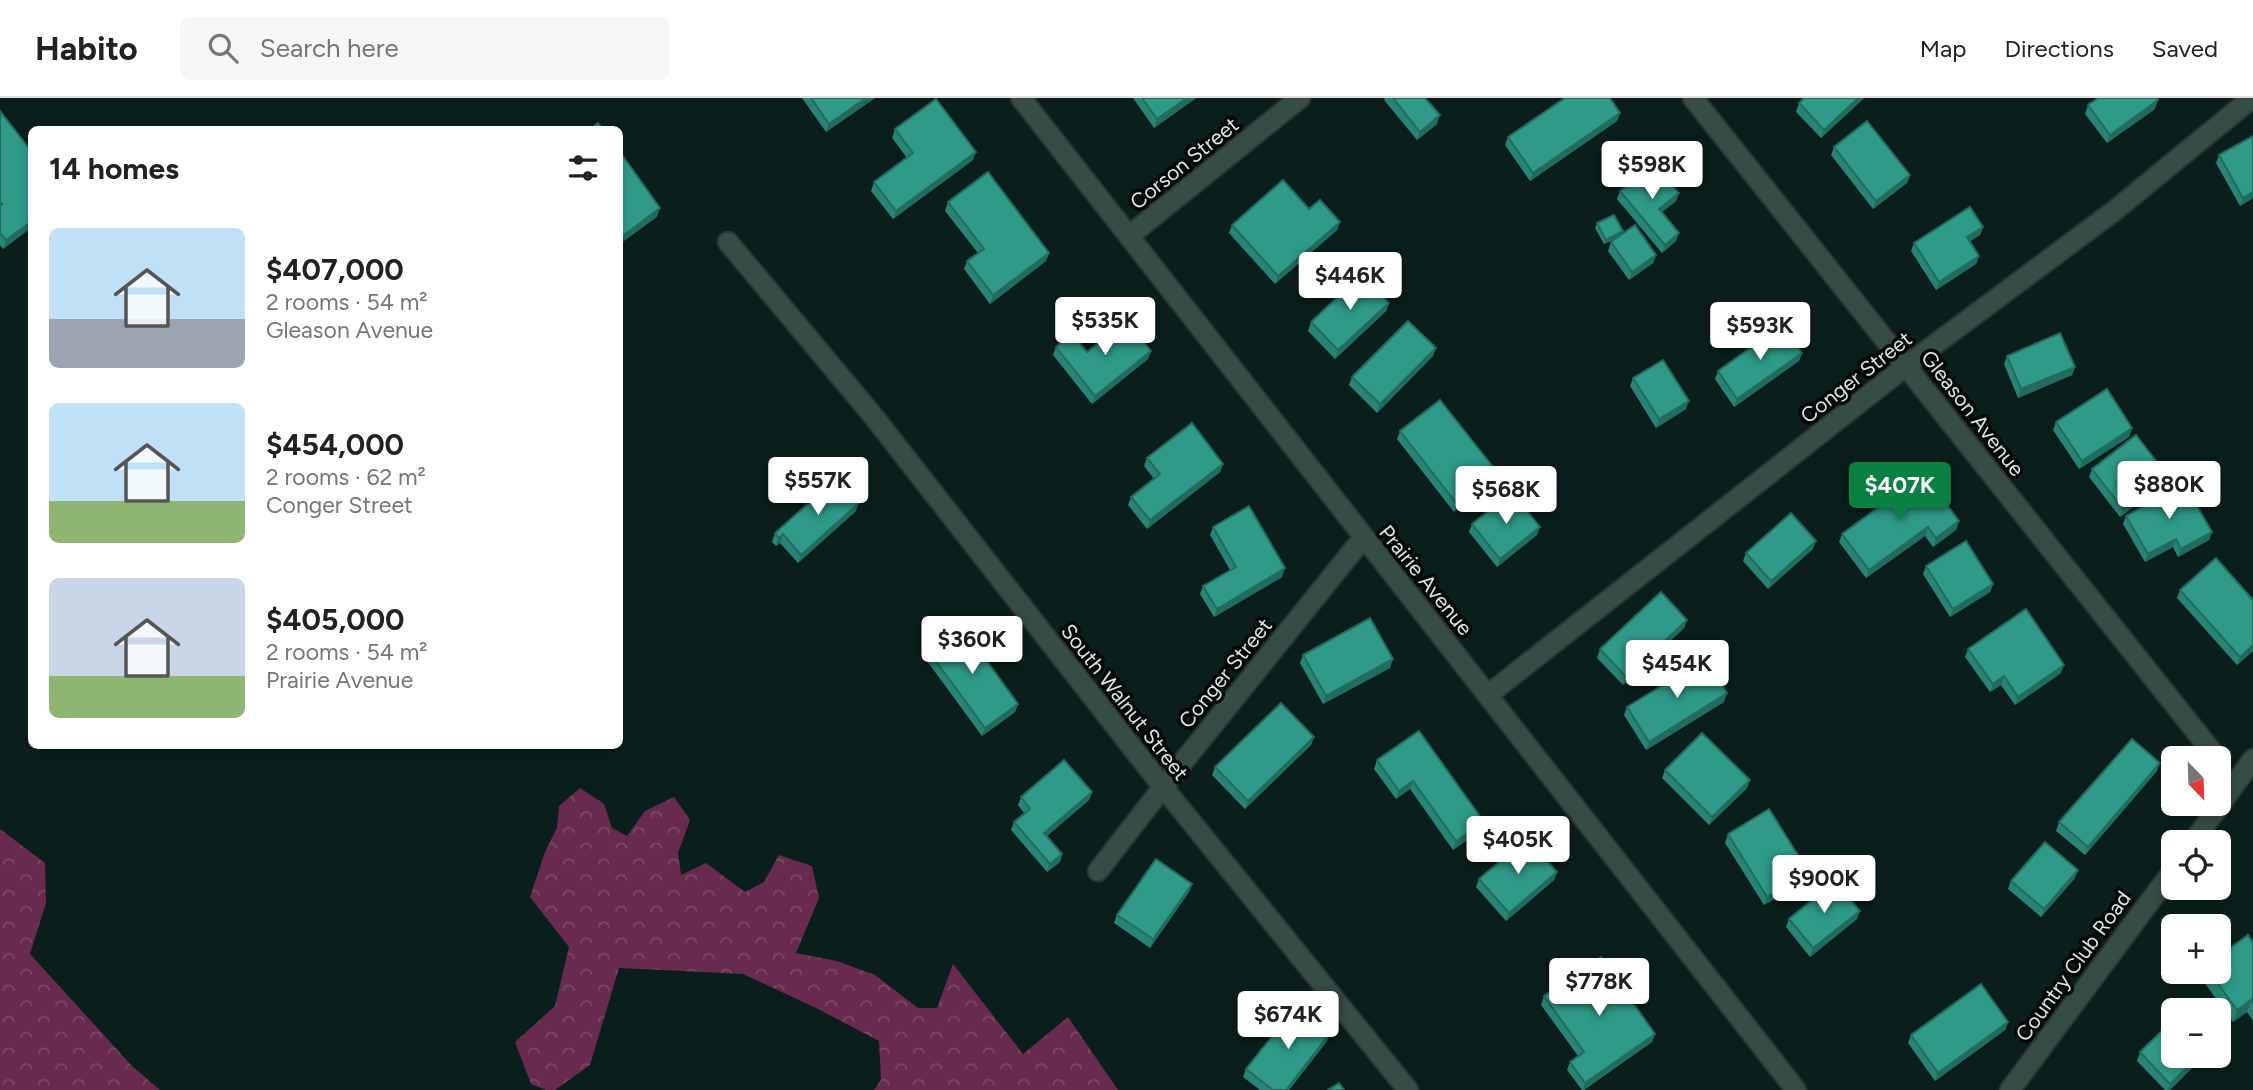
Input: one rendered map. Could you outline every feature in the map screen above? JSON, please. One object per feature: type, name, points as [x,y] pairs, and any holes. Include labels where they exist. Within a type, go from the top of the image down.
[{"type":"street","name":"Prairie Avenue","points":[[1021,98],[1796,1090]]},
{"type":"street","name":"Corson Street","points":[[1129,236],[1300,98]]},
{"type":"street","name":"Gleason Avenue","points":[[1693,98],[2208,746]]},
{"type":"street","name":"Conger Street","points":[[1489,694],[1906,366],[2114,211],[2252,98]]},
{"type":"street","name":"South Walnut Street","points":[[728,242],[874,417],[1163,787],[1408,1090]]},
{"type":"street","name":"Conger Street","points":[[1098,871],[1363,538]]},
{"type":"street","points":[[2202,830],[2253,759]]},
{"type":"street","name":"Gleason Avenue","points":[[2231,776],[2236,782]]},
{"type":"street","name":"Country Club Road","points":[[2010,1090],[2161,887]]},
{"type":"green space","points":[[580,788],[604,804],[612,828],[627,836],[645,811],[674,797],[690,820],[678,853],[681,875],[706,863],[745,892],[764,882],[779,855],[812,866],[819,898],[796,953],[837,961],[875,975],[918,1008],[937,1008],[953,964],[1023,1054],[1068,1017],[1118,1090],[874,1090],[881,1080],[879,1041],[818,1009],[743,974],[619,968],[590,1065],[555,1090],[546,1090],[531,1084],[515,1042],[555,1006],[569,947],[530,897],[545,852],[557,828],[559,806]]},
{"type":"green space","points":[[0,829],[45,863],[46,903],[30,954],[132,1066],[160,1090],[0,1090]]},
{"type":"building","points":[[811,98],[866,98],[829,124]]},
{"type":"building","points":[[1142,98],[1187,98],[1157,119]]},
{"type":"building","points":[[1393,98],[1425,98],[1440,115],[1420,132]]},
{"type":"building","points":[[1565,98],[1610,98],[1620,113],[1533,173],[1508,137]]},
{"type":"building","points":[[1804,98],[1858,98],[1824,130],[1799,103]]},
{"type":"building","points":[[2098,98],[2158,100],[2110,135],[2088,105]]},
{"type":"building","points":[[936,99],[976,152],[896,211],[874,182],[913,153],[895,129]]},
{"type":"building","points":[[0,111],[28,147],[28,224],[6,240],[0,233]]},
{"type":"building","points":[[1867,121],[1910,175],[1876,201],[1834,147]]},
{"type":"building","points":[[2253,136],[2253,192],[2243,198],[2219,155]]},
{"type":"building","points":[[623,156],[660,208],[623,236]]},
{"type":"building","points":[[1653,163],[1679,193],[1659,209],[1679,233],[1665,245],[1620,191]]},
{"type":"building","points":[[988,172],[1049,253],[993,295],[967,261],[984,249],[948,202]]},
{"type":"building","points":[[1283,180],[1309,209],[1320,200],[1340,222],[1278,276],[1232,225]]},
{"type":"building","points":[[1970,207],[1983,227],[1967,237],[1979,256],[1939,282],[1914,243]]},
{"type":"building","points":[[1614,215],[1623,231],[1606,240],[1597,223]]},
{"type":"building","points":[[1635,225],[1656,255],[1632,272],[1611,242]]},
{"type":"building","points":[[1362,274],[1389,303],[1338,350],[1311,322]]},
{"type":"building","points":[[1127,320],[1151,351],[1095,396],[1056,347],[1072,334],[1087,352]]},
{"type":"building","points":[[1408,321],[1436,348],[1380,404],[1352,377]]},
{"type":"building","points":[[1782,325],[1802,353],[1737,399],[1718,371]]},
{"type":"building","points":[[2060,333],[2075,367],[2021,389],[2007,356]]},
{"type":"building","points":[[1663,360],[1689,401],[1659,419],[1633,378]]},
{"type":"building","points":[[2107,389],[2132,428],[2082,461],[2056,422]]},
{"type":"building","points":[[1440,400],[1497,472],[1457,504],[1400,431]]},
{"type":"building","points":[[1192,423],[1223,464],[1150,520],[1131,497],[1160,474],[1147,458]]},
{"type":"building","points":[[2136,435],[2167,475],[2123,509],[2092,469]]},
{"type":"building","points":[[1924,474],[1959,521],[1936,538],[1928,527],[1869,570],[1842,534]]},
{"type":"building","points":[[837,478],[859,503],[801,555],[783,534],[779,538],[775,533]]},
{"type":"building","points":[[2184,483],[2212,532],[2181,549],[2176,539],[2148,554],[2126,516]]},
{"type":"building","points":[[1512,492],[1540,527],[1500,559],[1472,524]]},
{"type":"building","points":[[1249,506],[1285,568],[1217,609],[1203,586],[1236,567],[1213,527]]},
{"type":"building","points":[[1791,513],[1816,541],[1771,581],[1746,553]]},
{"type":"building","points":[[1966,541],[1993,584],[1953,609],[1926,566]]},
{"type":"building","points":[[2216,558],[2253,600],[2253,645],[2240,657],[2180,590]]},
{"type":"building","points":[[1661,592],[1687,620],[1626,677],[1600,649]]},
{"type":"building","points":[[2026,609],[2064,665],[2018,697],[2004,676],[1993,684],[1968,649]]},
{"type":"building","points":[[1370,618],[1393,659],[1326,696],[1303,655]]},
{"type":"building","points":[[960,624],[1018,704],[985,728],[927,649]]},
{"type":"building","points":[[1705,659],[1727,693],[1649,742],[1627,707]]},
{"type":"building","points":[[1281,703],[1314,737],[1248,801],[1215,767]]},
{"type":"building","points":[[1419,731],[1484,822],[1456,841],[1413,781],[1399,791],[1377,760]]},
{"type":"building","points":[[1702,733],[1750,780],[1712,817],[1665,770]]},
{"type":"building","points":[[2132,739],[2160,763],[2088,847],[2059,822]]},
{"type":"building","points":[[1064,760],[1092,792],[1044,833],[1062,854],[1050,864],[1014,822],[1030,809],[1021,797]]},
{"type":"building","points":[[1769,809],[1808,871],[1767,897],[1728,834]]},
{"type":"building","points":[[1527,838],[1557,872],[1509,913],[1479,879]]},
{"type":"building","points":[[2045,842],[2078,870],[2044,909],[2011,881]]},
{"type":"building","points":[[1156,859],[1192,884],[1153,939],[1117,915]]},
{"type":"building","points":[[1835,881],[1860,911],[1813,948],[1789,919]]},
{"type":"building","points":[[2248,935],[2253,943],[2253,1003],[2251,1000],[2237,1010],[2231,998],[2218,984],[2231,984],[2231,947]]},
{"type":"building","points":[[1601,957],[1655,1034],[1585,1083],[1570,1062],[1584,1052],[1544,996]]},
{"type":"building","points":[[1981,984],[2008,1022],[1938,1073],[1911,1035]]},
{"type":"building","points":[[1296,1006],[1330,1033],[1286,1090],[1273,1090],[1246,1069]]},
{"type":"building","points":[[2161,1032],[2161,1068],[2187,1068],[2170,1084],[2140,1052]]},
{"type":"building","points":[[1339,1083],[1344,1090],[1328,1090]]}]
